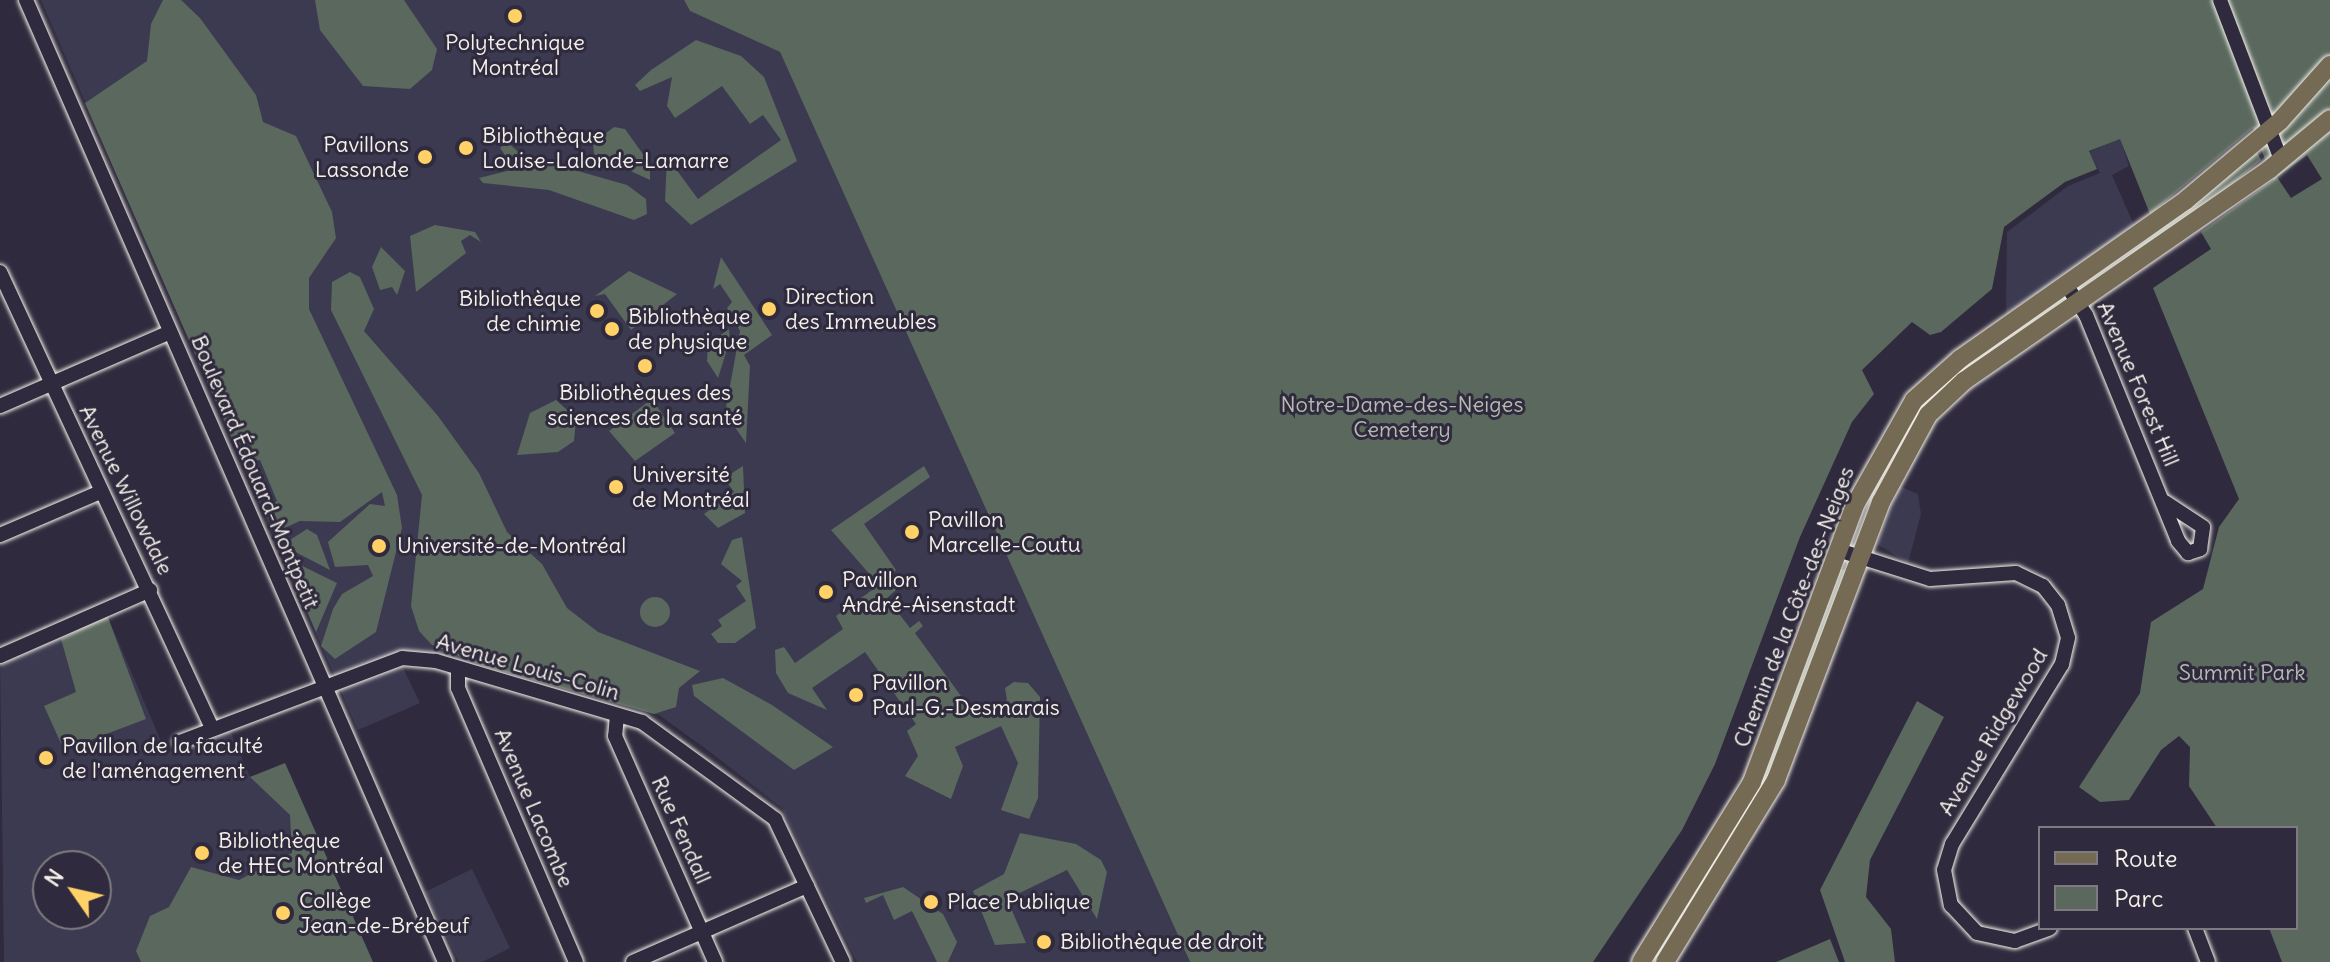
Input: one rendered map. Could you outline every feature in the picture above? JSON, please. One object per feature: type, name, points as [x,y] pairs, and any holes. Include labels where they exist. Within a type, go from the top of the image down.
[{"type":"main road","name":"Chemin de la Côte-des-Neiges","points":[[1641,962],[1752,782],[1838,550],[1873,467],[1920,393],[2067,286],[2269,130],[2330,65]]},
{"type":"main road","name":"Chemin de la Côte-des-Neiges","points":[[1665,962],[1776,780],[1895,471],[1933,410],[2078,302],[2281,160],[2330,119]]},
{"type":"street","name":"Boulevard Édouard-Montpetit","points":[[26,0],[445,962]]},
{"type":"street","points":[[2220,0],[2281,160]]},
{"type":"street","name":"Avenue Willowdale","points":[[0,272],[98,493],[150,590],[212,728]]},
{"type":"street","name":"Avenue Forest Hill","points":[[2067,286],[2078,302],[2165,502]]},
{"type":"street","points":[[0,406],[170,332]]},
{"type":"street","points":[[0,535],[98,493]]},
{"type":"street","name":"Avenue Ridgewood","points":[[1838,550],[1930,579],[2016,573],[2043,586],[2060,607],[2068,636],[2062,664],[1954,840],[1944,870],[1951,905],[1977,933],[2012,942],[2045,930]]},
{"type":"street","points":[[0,656],[150,590]]},
{"type":"street","name":"Avenue Louis-Colin","points":[[180,742],[381,660],[436,661],[458,671],[617,715],[659,729],[768,812],[843,962]]},
{"type":"street","name":"Avenue Lacombe","points":[[458,671],[458,688],[576,962]]},
{"type":"street","name":"Rue Fendall","points":[[617,715],[615,736],[715,962]]},
{"type":"street","points":[[633,962],[807,886]]},
{"type":"street","points":[[2196,930],[2208,962]]},
{"type":"shaded area","name":"Université de Montréal","points":[[41,0],[684,0],[690,11],[780,52],[1190,962],[857,962],[782,808],[706,749],[659,715],[456,656],[396,653],[420,703],[358,730]]},
{"type":"shaded area","points":[[2120,138],[2129,166],[2112,175],[2134,225],[2006,314],[2007,232],[2068,186],[2100,173],[2089,152]]},
{"type":"shaded area","points":[[1899,486],[1918,494],[1921,514],[1908,563],[1877,544]]},
{"type":"shaded area","points":[[107,615],[166,753],[229,728],[250,777],[285,763],[373,962],[4,962],[0,659]]},
{"type":"shaded area","points":[[472,869],[510,948],[482,962],[459,962],[425,892]]},
{"type":"green space","points":[[163,0],[181,0],[200,18],[256,95],[263,122],[296,136],[332,212],[336,238],[309,278],[309,309],[397,495],[402,528],[376,632],[335,659],[321,646],[333,609],[342,594],[373,576],[368,565],[335,567],[328,542],[370,504],[385,506],[382,492],[340,522],[300,521],[278,531],[263,511],[277,501],[260,460],[243,463],[85,103],[147,61],[151,24]]},
{"type":"green space","points":[[315,0],[404,0],[437,49],[432,70],[410,89],[363,86],[320,30]]},
{"type":"green space","name":"Notre-Dame-des-Neiges Cemetery","points":[[684,0],[2330,0],[2330,962],[2282,962],[2270,930],[2298,930],[2298,826],[2216,826],[2189,786],[2190,747],[2179,736],[2161,750],[2129,800],[2100,802],[2079,787],[2140,693],[2151,622],[2203,589],[2219,527],[2239,499],[2153,288],[2211,249],[2201,232],[2273,180],[2253,128],[2150,214],[2120,139],[2089,151],[2097,169],[2065,182],[2004,227],[1992,289],[1941,332],[1930,335],[1912,322],[1862,370],[1874,394],[1852,422],[1800,537],[1715,764],[1682,830],[1593,962],[1190,962],[780,52],[690,11]],"holes":[[[2307,155],[2322,179],[2291,198],[2277,177]]]},
{"type":"green space","points":[[696,40],[741,56],[764,77],[797,161],[691,225],[665,201],[667,157],[698,199],[781,140],[763,115],[750,124],[722,86],[675,118],[667,106],[672,77],[640,91],[635,85],[651,70]]},
{"type":"green space","points":[[614,127],[625,129],[650,164],[650,180],[594,154],[593,143]]},
{"type":"green space","points":[[507,142],[522,155],[627,185],[646,199],[647,214],[634,220],[549,190],[483,183],[479,178],[515,169],[500,148]]},
{"type":"green space","points":[[2257,152],[2261,160],[2210,202],[2087,288]]},
{"type":"green space","points":[[435,225],[475,232],[481,242],[470,235],[461,241],[466,253],[416,292],[410,236]]},
{"type":"green space","points":[[381,247],[405,271],[397,295],[392,287],[380,290],[372,267]]},
{"type":"green space","points":[[721,257],[772,335],[744,355],[750,366],[746,443],[725,413],[740,331],[727,308],[732,302],[720,284],[713,289]]},
{"type":"green space","points":[[629,271],[677,294],[631,330],[605,294],[595,296]]},
{"type":"green space","points":[[350,272],[360,277],[374,309],[364,331],[438,416],[479,473],[507,532],[542,564],[567,608],[598,632],[700,671],[679,688],[676,707],[654,714],[484,666],[432,645],[419,631],[411,606],[422,495],[331,310],[332,282]]},
{"type":"green space","points":[[729,329],[730,340],[718,378],[707,361],[708,344]]},
{"type":"green space","points":[[652,399],[675,433],[635,461],[609,431]]},
{"type":"green space","points":[[556,400],[576,418],[574,441],[558,452],[517,455],[530,413]]},
{"type":"green space","points":[[743,466],[745,513],[718,528],[704,514],[734,492],[724,478]]},
{"type":"green space","points":[[924,466],[930,477],[864,524],[896,570],[889,577],[896,590],[887,598],[910,628],[919,621],[923,626],[915,633],[977,718],[1007,700],[1005,688],[1014,682],[1028,683],[1040,697],[1038,798],[1029,819],[1001,810],[1018,763],[1001,726],[955,747],[963,766],[951,799],[905,776],[918,756],[907,731],[916,724],[865,652],[812,688],[827,710],[788,693],[776,673],[775,650],[784,647],[795,663],[843,629],[836,616],[879,585],[831,530]]},
{"type":"green space","points":[[307,529],[317,535],[330,570],[282,545]]},
{"type":"green space","points":[[742,537],[756,628],[735,643],[718,643],[711,634],[722,626],[718,620],[746,601],[736,586],[742,581],[721,564],[732,540]]},
{"type":"green space","points":[[284,557],[337,583],[316,632]]},
{"type":"green space","points":[[1841,569],[1849,571],[1769,775],[1728,849],[1766,771]]},
{"type":"green space","points":[[655,597],[665,602],[670,612],[665,622],[655,627],[645,622],[640,612],[645,602]]},
{"type":"green space","points":[[107,615],[146,719],[64,750],[44,706],[76,692],[61,639]]},
{"type":"green space","points":[[723,678],[772,705],[833,747],[794,770],[694,696],[692,685]]},
{"type":"green space","points":[[1917,701],[1944,717],[1870,860],[1866,897],[1891,929],[1895,962],[1845,962],[1820,890]]},
{"type":"green space","name":"Collège Jean-de-Brébeuf","points":[[285,763],[373,962],[141,962],[136,951],[150,916],[169,907],[191,867],[239,880],[292,853],[290,815],[250,777]]},
{"type":"green space","points":[[1020,833],[1076,844],[1101,860],[1107,872],[1097,919],[1067,870],[1007,899],[1026,943],[995,945],[973,891],[1004,874]]},
{"type":"green space","points":[[903,887],[943,914],[957,942],[948,962],[937,962],[912,911],[894,920],[883,895],[866,903],[864,898]]},
{"type":"green space","points":[[1830,939],[1839,962],[1776,962]]},
{"type":"place","name":"Polytechnique Montréal","points":[[515,16]]},
{"type":"place","name":"Bibliothèque Louise-Lalonde-Lamarre","points":[[466,148]]},
{"type":"place","name":"Pavillons Lassonde","points":[[425,157]]},
{"type":"place","name":"Direction des Immeubles","points":[[769,309]]},
{"type":"place","name":"Bibliothèque de chimie","points":[[597,311]]},
{"type":"place","name":"Bibliothèque de physique","points":[[612,329]]},
{"type":"place","name":"Bibliothèques des sciences de la santé","points":[[645,366]]},
{"type":"place","name":"Université de Montréal","points":[[616,487]]},
{"type":"place","name":"Pavillon Marcelle-Coutu","points":[[912,532]]},
{"type":"place","name":"Université-de-Montréal","points":[[379,546]]},
{"type":"place","name":"Pavillon André-Aisenstadt","points":[[826,592]]},
{"type":"place","name":"Pavillon Paul-G.-Desmarais","points":[[856,695]]},
{"type":"place","name":"Pavillon de la faculté de l'aménagement","points":[[46,758]]},
{"type":"place","name":"Bibliothèque de HEC Montréal","points":[[202,853]]},
{"type":"place","name":"Place Publique","points":[[931,902]]},
{"type":"place","name":"Collège Jean-de-Brébeuf","points":[[283,913]]},
{"type":"place","name":"Bibliothèque de droit","points":[[1044,942]]},
{"type":"park label","name":"Summit Park","points":[[2242,673]]}]
